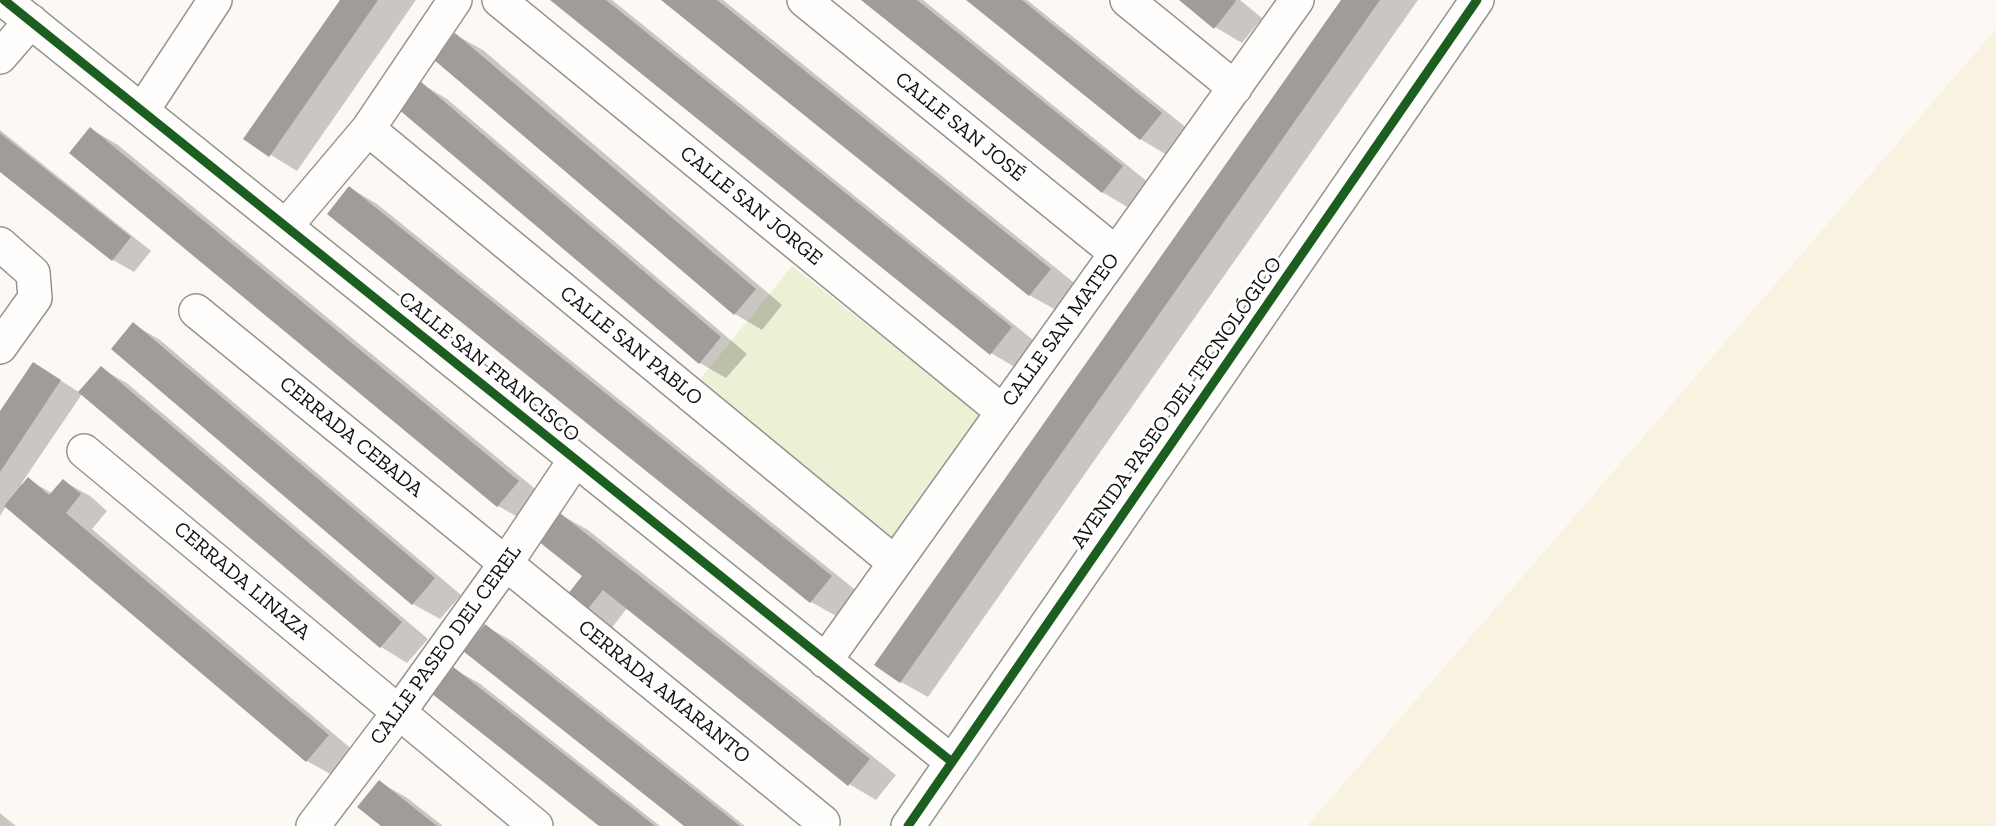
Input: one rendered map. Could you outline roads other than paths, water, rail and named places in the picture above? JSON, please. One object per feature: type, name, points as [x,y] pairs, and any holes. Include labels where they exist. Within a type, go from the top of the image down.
[{"type":"street","points":[[0,5],[4,0]]},
{"type":"street","name":"CALLE SAN FRANCISCO","points":[[4,0],[952,762]]},
{"type":"street","points":[[142,111],[215,0]]},
{"type":"street","points":[[286,226],[368,129],[455,0]]},
{"type":"street","name":"CALLE SAN JORGE","points":[[499,0],[1002,412]]},
{"type":"street","name":"CALLE SAN JOSÉ","points":[[804,0],[1116,253]]},
{"type":"street","points":[[1127,0],[1235,88]]},
{"type":"street","name":"CALLE SAN MATEO","points":[[825,661],[1297,0]]},
{"type":"street","name":"AVENIDA PASEO DEL TECNOLÓGICO","points":[[908,826],[1477,0]]},
{"type":"street","points":[[0,57],[31,21]]},
{"type":"street","name":"CALLE SAN PABLO","points":[[368,129],[895,563]]},
{"type":"street","points":[[0,244],[33,273],[35,298],[0,347]]},
{"type":"street","name":"CERRADA CEBADA","points":[[196,310],[506,563]]},
{"type":"street","name":"CERRADA LINAZA","points":[[84,451],[536,826]]},
{"type":"street","name":"CALLE PASEO DEL CEREL","points":[[313,826],[399,712],[506,563],[575,460]]},
{"type":"street","name":"CERRADA AMARANTO","points":[[506,563],[823,822]]}]
